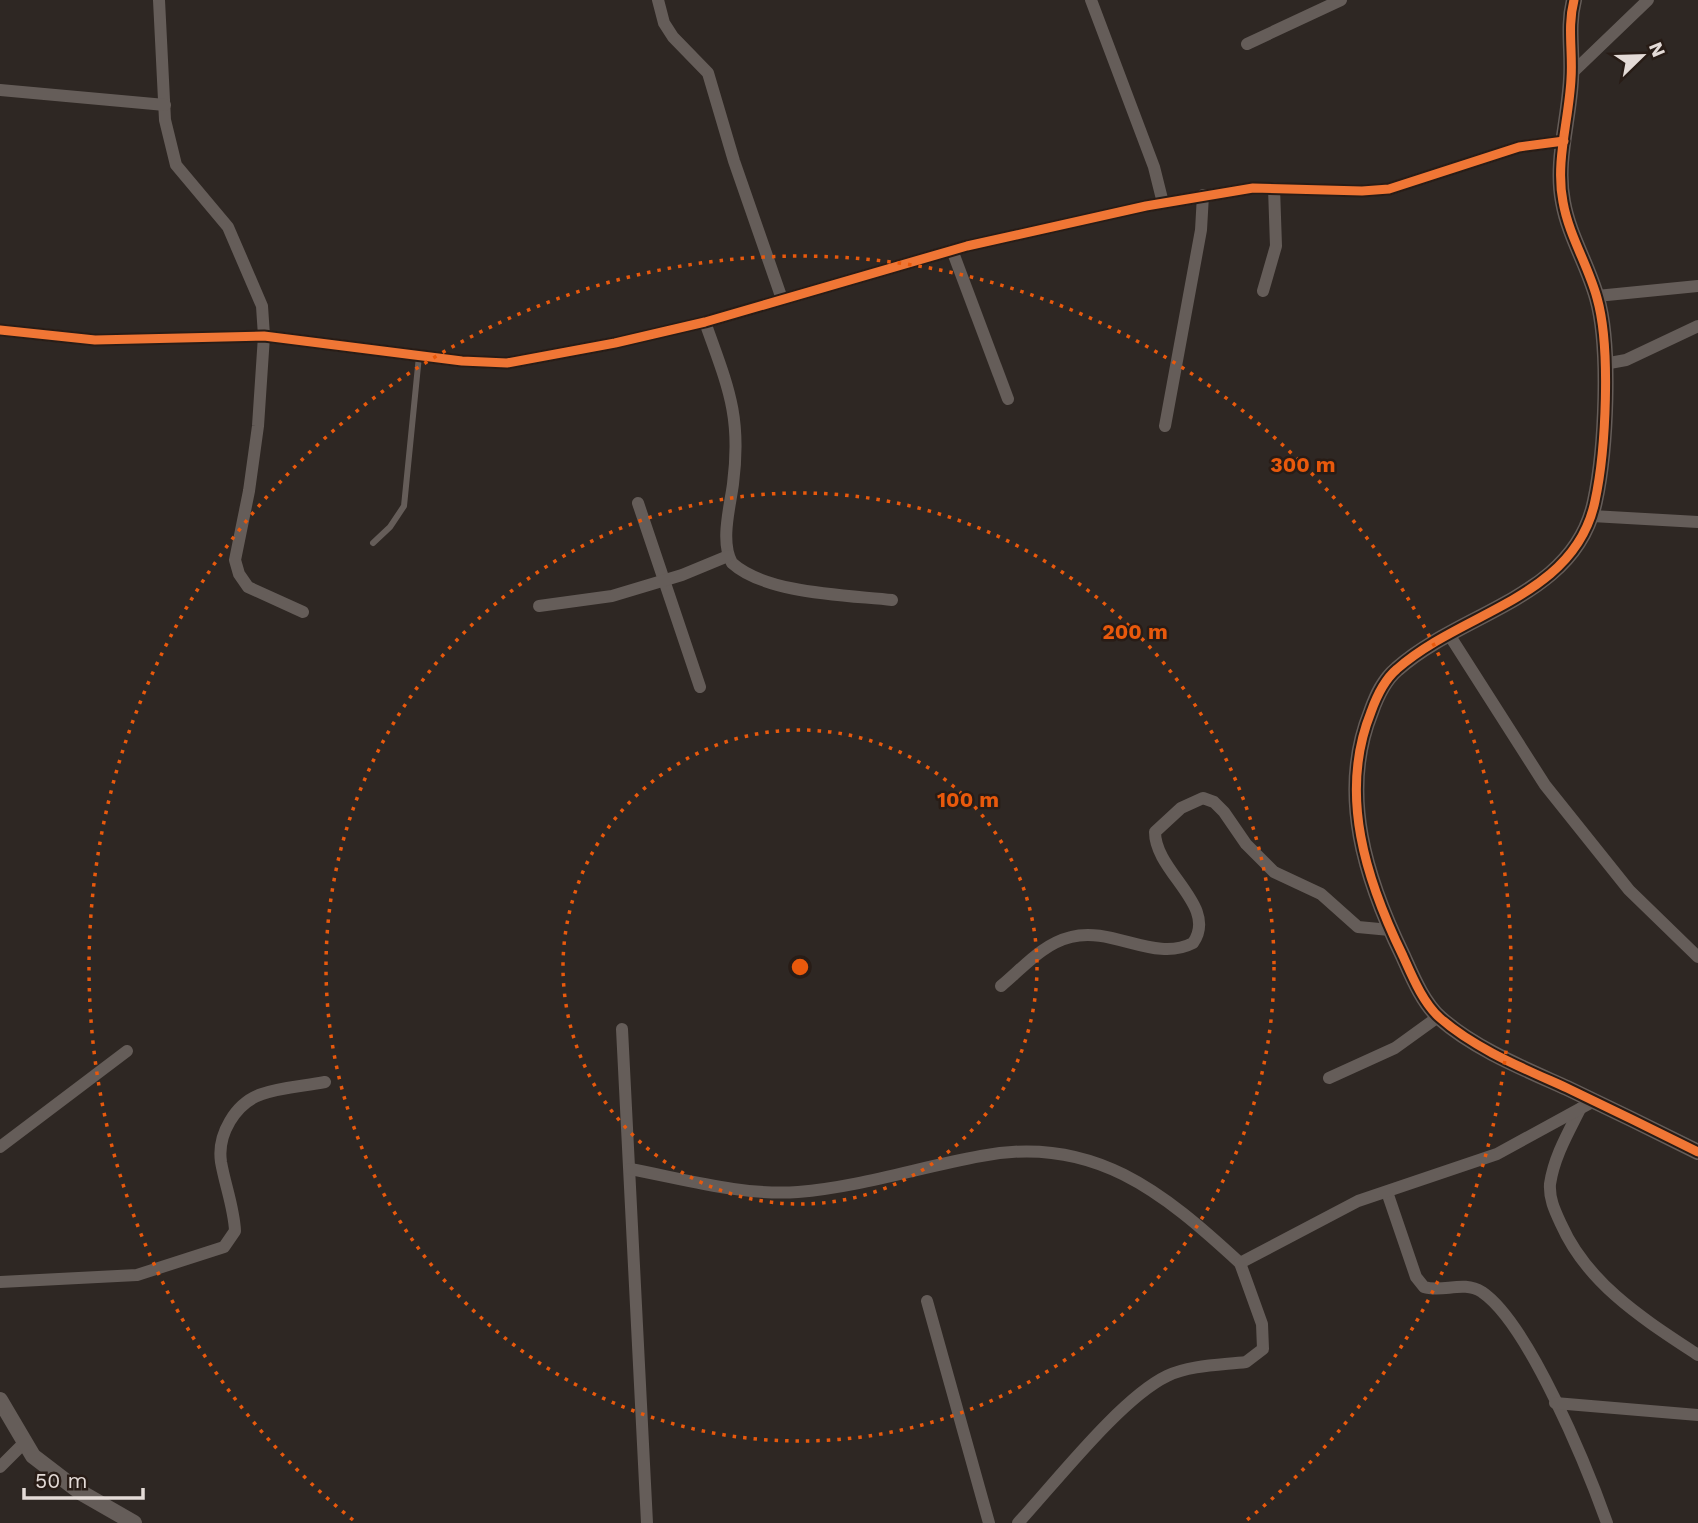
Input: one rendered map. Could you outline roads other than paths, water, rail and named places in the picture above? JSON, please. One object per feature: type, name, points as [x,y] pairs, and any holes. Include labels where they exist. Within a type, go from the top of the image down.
[{"type":"street","points":[[159,0],[165,105],[176,165],[228,227],[261,306],[264,336],[256,439],[235,559],[239,574],[248,587],[303,612]]},
{"type":"street","points":[[658,0],[669,30],[708,73],[734,161],[782,299]]},
{"type":"street","points":[[1091,0],[1150,156],[1163,203]]},
{"type":"street","points":[[1247,44],[1341,0]]},
{"type":"street","points":[[1574,0],[1569,46],[1572,73],[1560,179],[1563,203],[1573,238],[1597,296],[1602,320],[1604,365],[1600,466],[1592,516],[1572,555],[1552,574],[1509,602],[1448,633],[1393,672],[1380,690],[1357,758],[1356,802],[1360,839],[1390,930],[1423,996],[1438,1017],[1587,1105],[1698,1152]]},
{"type":"street","points":[[1572,73],[1648,0]]},
{"type":"street","points":[[0,90],[165,105]]},
{"type":"street","points":[[0,330],[95,340],[264,336],[419,356],[507,363],[615,343],[705,322],[952,250],[1163,203],[1203,195],[1274,188],[1362,191],[1389,188],[1519,147],[1564,141]]},
{"type":"street","points":[[1263,291],[1276,246],[1274,188]]},
{"type":"street","points":[[1165,426],[1201,230],[1203,195]]},
{"type":"street","points":[[952,250],[1008,399]]},
{"type":"street","points":[[1597,296],[1698,286]]},
{"type":"street","points":[[705,322],[737,421],[738,447],[729,513],[728,556],[738,569],[776,583],[892,600]]},
{"type":"street","points":[[1604,365],[1626,360],[1698,326]]},
{"type":"street","points":[[638,503],[666,579],[699,687]]},
{"type":"street","points":[[1592,516],[1698,522]]},
{"type":"street","points":[[539,606],[589,601],[666,579],[728,556]]},
{"type":"street","points":[[1448,633],[1545,785],[1629,890],[1698,957]]},
{"type":"street","points":[[1001,986],[1031,958],[1072,936],[1116,938],[1170,949],[1193,943],[1201,926],[1200,918],[1158,850],[1155,832],[1181,808],[1203,798],[1214,802],[1224,812],[1246,844],[1274,872],[1321,894],[1358,927],[1390,930]]},
{"type":"street","points":[[1329,1078],[1383,1055],[1438,1017]]},
{"type":"street","points":[[622,1029],[647,1523]]},
{"type":"street","points":[[0,1147],[127,1051]]},
{"type":"street","points":[[0,1282],[137,1275],[223,1247],[235,1231],[221,1158],[222,1134],[229,1122],[251,1099],[262,1094],[326,1082]]},
{"type":"street","points":[[1240,1263],[1347,1206],[1497,1154],[1587,1105]]},
{"type":"street","points":[[1587,1105],[1555,1162],[1550,1186],[1552,1205],[1564,1233],[1585,1265],[1613,1295],[1698,1355]]},
{"type":"street","points":[[630,1169],[758,1192],[797,1192],[854,1185],[985,1155],[1051,1152],[1097,1162],[1162,1194],[1240,1263],[1262,1324],[1263,1349],[1256,1357],[1246,1362],[1174,1373],[1151,1387],[1124,1409],[1018,1523]]},
{"type":"street","points":[[1387,1192],[1412,1266],[1424,1287],[1432,1290],[1462,1286],[1482,1292],[1510,1321],[1555,1404],[1607,1523]]},
{"type":"street","points":[[927,1301],[989,1523]]},
{"type":"street","points":[[0,1400],[33,1456],[54,1475],[134,1523]]},
{"type":"street","points":[[1555,1404],[1682,1416],[1698,1415]]},
{"type":"street","points":[[0,1468],[24,1443]]},
{"type":"lane","points":[[373,543],[390,527],[404,506],[419,356]]}]
